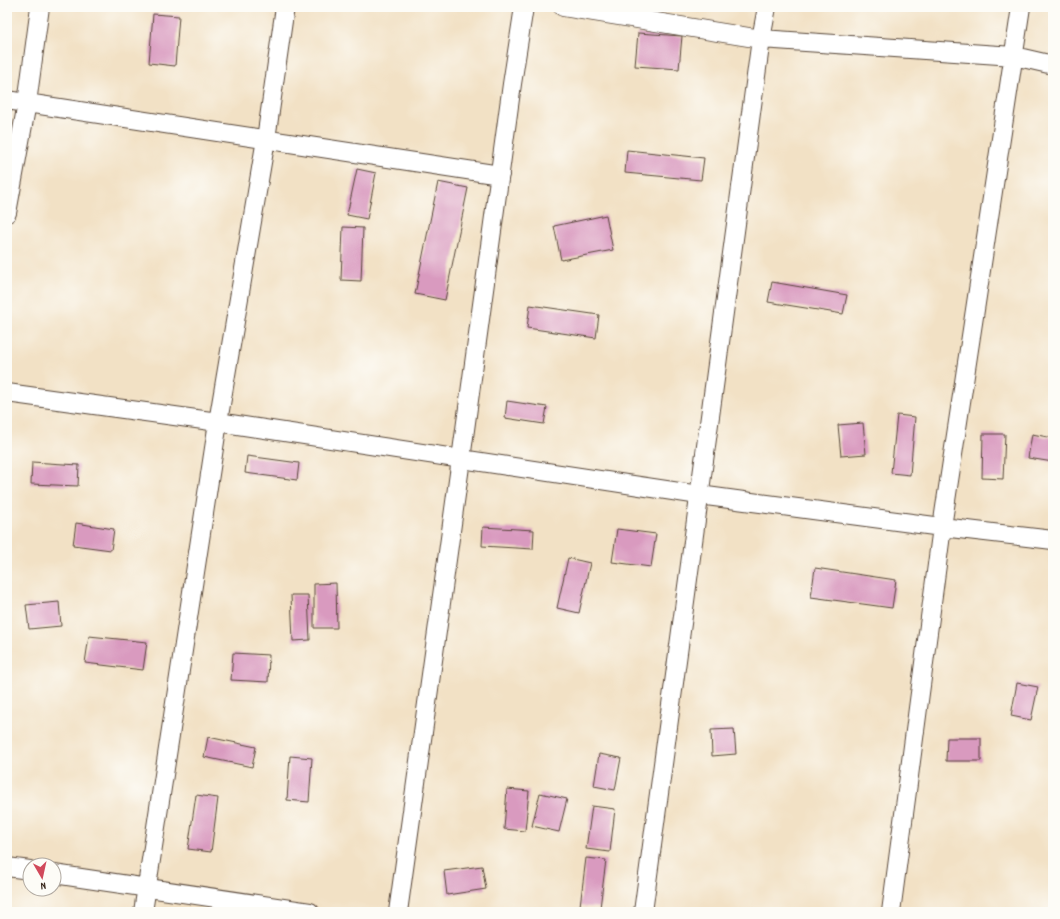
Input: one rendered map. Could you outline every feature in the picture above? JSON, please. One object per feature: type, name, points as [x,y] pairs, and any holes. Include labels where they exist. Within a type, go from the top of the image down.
[{"type":"street","points":[[7,213],[27,103],[40,7]]},
{"type":"street","points":[[143,912],[218,422],[266,139],[285,7]]},
{"type":"street","points":[[398,912],[512,84],[524,7]]},
{"type":"street","points":[[563,7],[761,39],[1014,56],[1053,65]]},
{"type":"street","points":[[643,912],[761,39],[767,7]]},
{"type":"street","points":[[891,912],[942,527],[1021,7]]},
{"type":"street","points":[[7,100],[500,175]]},
{"type":"street","points":[[7,393],[218,422],[699,494],[942,527],[1053,540]]},
{"type":"street","points":[[7,867],[22,869]]},
{"type":"street","points":[[62,875],[310,912]]},
{"type":"building","points":[[153,14],[179,16],[175,66],[149,63]]},
{"type":"building","points":[[638,33],[682,36],[679,69],[635,66]]},
{"type":"building","points":[[627,150],[704,158],[701,180],[625,173]]},
{"type":"building","points":[[357,169],[376,173],[367,219],[347,215]]},
{"type":"building","points":[[438,182],[468,188],[445,300],[415,294]]},
{"type":"building","points":[[606,215],[613,250],[561,260],[554,226]]},
{"type":"building","points":[[343,227],[363,228],[361,281],[341,280]]},
{"type":"building","points":[[772,282],[847,295],[843,314],[768,302]]},
{"type":"building","points":[[530,305],[599,315],[596,338],[527,328]]},
{"type":"building","points":[[507,401],[547,407],[544,424],[505,418]]},
{"type":"building","points":[[897,415],[915,417],[910,475],[891,473]]},
{"type":"building","points":[[863,423],[866,454],[841,456],[838,425]]},
{"type":"building","points":[[983,434],[1005,434],[1003,479],[982,478]]},
{"type":"building","points":[[1032,434],[1053,438],[1053,462],[1028,458]]},
{"type":"building","points":[[247,456],[299,463],[297,480],[245,473]]},
{"type":"building","points":[[32,462],[79,465],[78,486],[31,484]]},
{"type":"building","points":[[76,523],[114,529],[111,550],[73,545]]},
{"type":"building","points":[[483,527],[534,530],[533,549],[482,546]]},
{"type":"building","points":[[617,529],[656,534],[651,567],[612,562]]},
{"type":"building","points":[[568,558],[590,563],[579,613],[557,608]]},
{"type":"building","points":[[815,568],[896,580],[892,608],[811,597]]},
{"type":"building","points":[[336,583],[337,628],[314,628],[314,584]]},
{"type":"building","points":[[291,595],[308,595],[310,640],[293,641]]},
{"type":"building","points":[[59,602],[61,626],[29,629],[26,605]]},
{"type":"building","points":[[89,636],[147,642],[143,670],[85,663]]},
{"type":"building","points":[[233,653],[269,655],[268,682],[231,680]]},
{"type":"building","points":[[1017,683],[1038,687],[1031,720],[1011,716]]},
{"type":"building","points":[[734,729],[736,754],[712,756],[711,730]]},
{"type":"building","points":[[208,737],[256,747],[252,767],[204,757]]},
{"type":"building","points":[[947,738],[981,738],[981,761],[946,761]]},
{"type":"building","points":[[599,754],[621,758],[615,790],[594,786]]},
{"type":"building","points":[[290,756],[312,758],[309,802],[287,800]]},
{"type":"building","points":[[507,789],[529,791],[525,831],[504,829]]},
{"type":"building","points":[[540,793],[567,799],[559,832],[532,826]]},
{"type":"building","points":[[196,795],[218,798],[211,852],[188,849]]},
{"type":"building","points":[[592,806],[615,809],[610,852],[586,849]]},
{"type":"building","points":[[586,858],[606,860],[600,908],[580,906]]},
{"type":"building","points":[[482,866],[486,889],[447,895],[444,871]]}]
